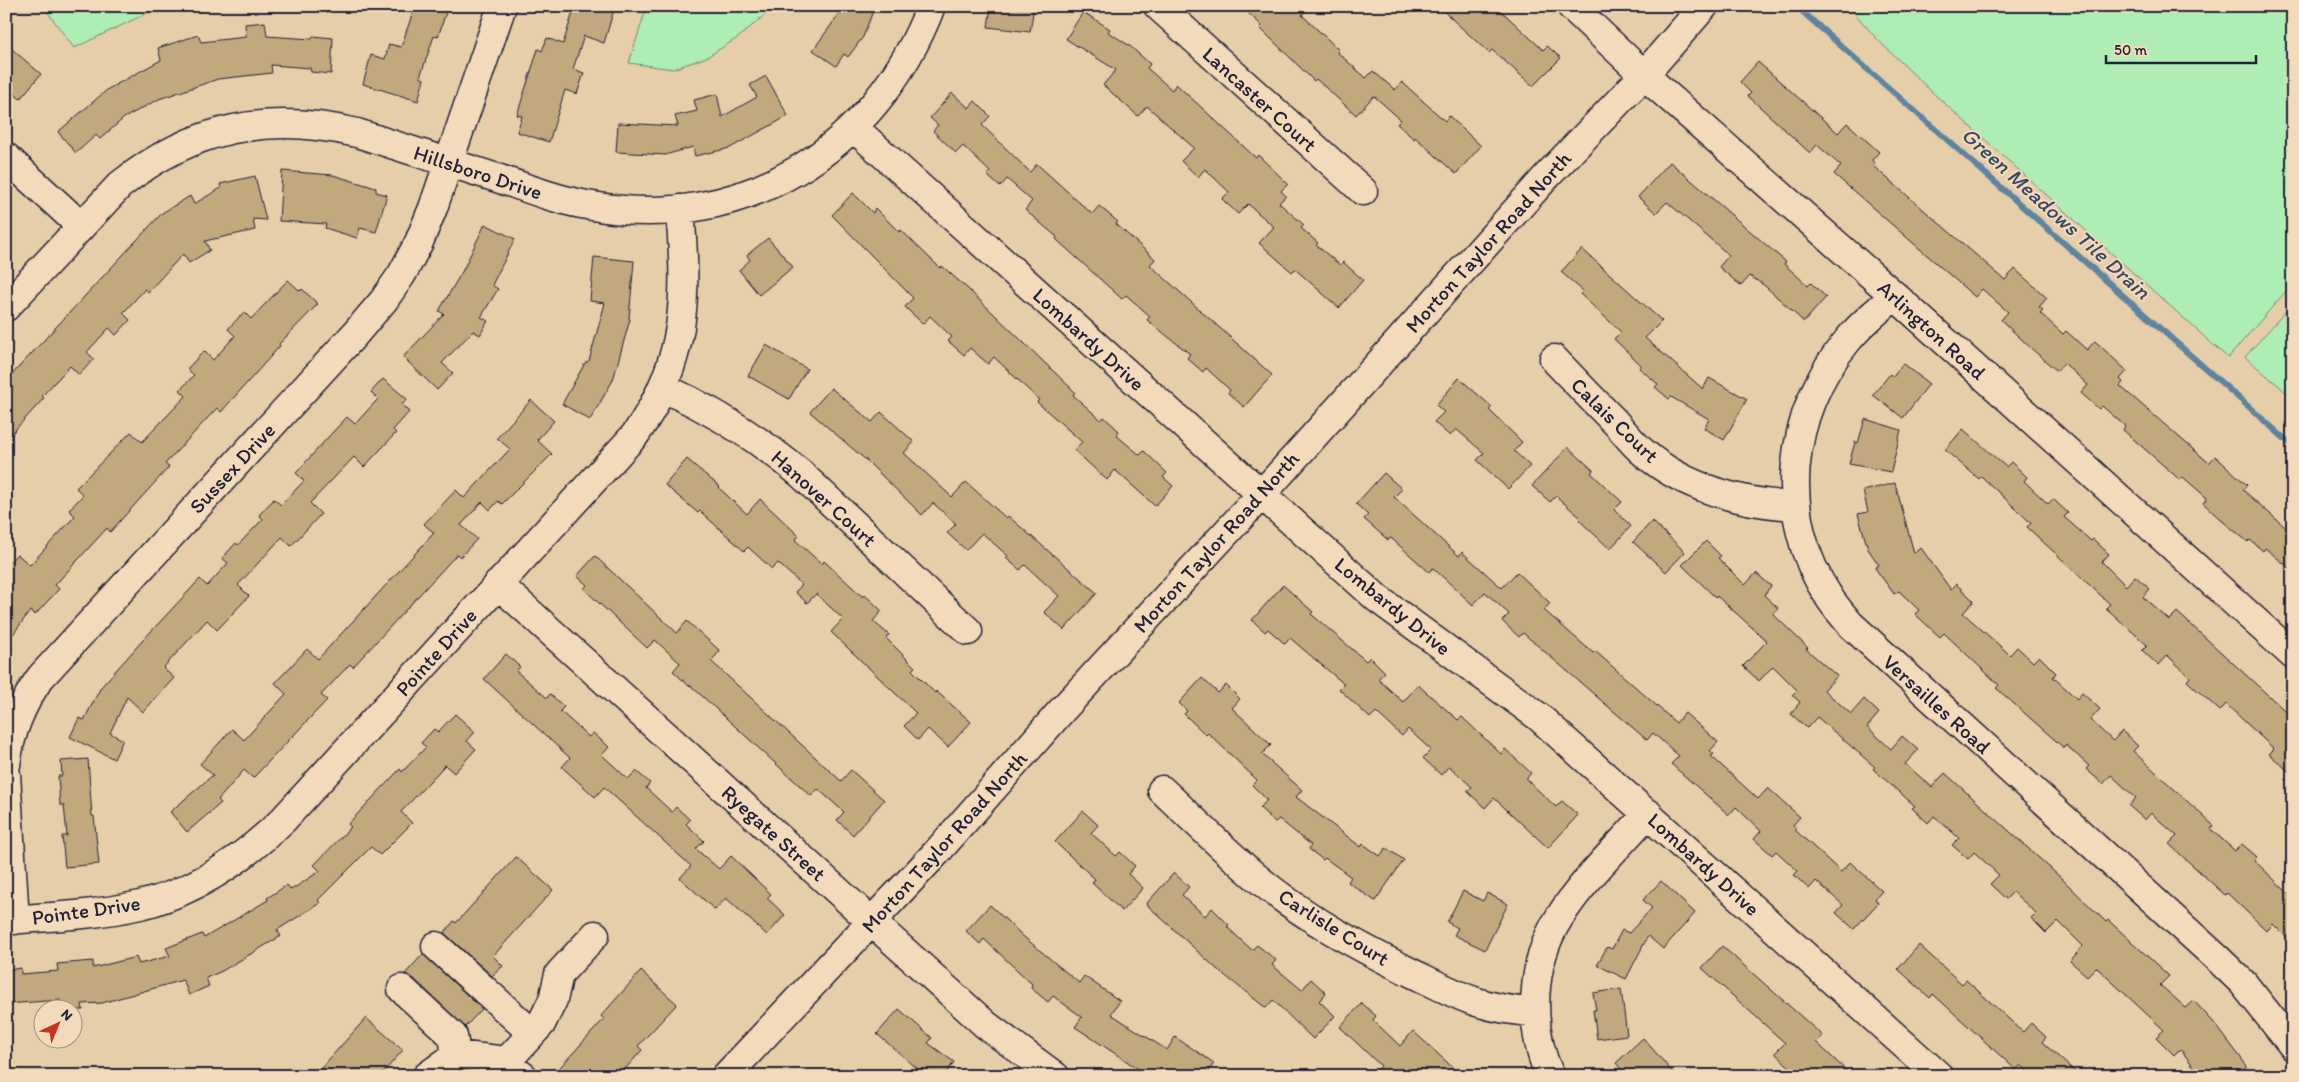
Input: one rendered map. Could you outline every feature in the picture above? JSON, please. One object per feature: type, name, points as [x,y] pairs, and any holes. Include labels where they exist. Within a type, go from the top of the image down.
[{"type":"street","name":"Sussex Drive","points":[[6,765],[12,731],[19,713],[40,678],[384,300],[402,274],[419,242],[433,208],[502,6]]},
{"type":"street","name":"Hillsboro Drive","points":[[6,307],[120,186],[157,158],[198,138],[243,126],[281,123],[327,126],[357,133],[562,199],[587,205],[637,211],[680,209],[722,202],[770,184],[815,159],[854,128],[878,102],[902,67],[931,6]]},
{"type":"street","name":"Lancaster Court","points":[[1158,6],[1363,191]]},
{"type":"street","name":"Arlington Road","points":[[1571,6],[1644,75],[1895,296],[2293,655]]},
{"type":"street","name":"Morton Taylor Road North","points":[[726,1076],[937,852],[1057,716],[1261,494],[1553,170],[1644,75],[1704,6]]},
{"type":"street","name":"Lombardy Drive","points":[[854,128],[1378,599],[1539,717],[1939,1076]]},
{"type":"street","points":[[6,157],[81,226]]},
{"type":"street","name":"Pointe Drive","points":[[11,920],[111,911],[142,905],[188,888],[233,862],[262,841],[283,820],[635,435],[652,412],[664,388],[676,354],[683,310],[684,260],[680,209]]},
{"type":"street","name":"Versailles Road","points":[[1895,296],[1868,318],[1847,341],[1829,366],[1815,392],[1804,421],[1796,451],[1793,480],[1795,506],[1801,536],[1813,570],[1828,597],[1850,624],[2218,958],[2243,984],[2293,1046]]},
{"type":"street","name":"Calais Court","points":[[1554,359],[1644,453],[1670,470],[1712,491],[1742,500],[1795,506]]},
{"type":"street","name":"Hanover Court","points":[[664,388],[722,417],[776,453],[801,474],[968,631]]},
{"type":"street","name":"Ryegate Street","points":[[498,584],[986,1025],[1055,1076]]},
{"type":"street","points":[[6,774],[11,920]]},
{"type":"street","name":"Carlisle Court","points":[[1162,790],[1257,878],[1330,929],[1390,962],[1476,1003],[1507,1011],[1535,1012]]},
{"type":"street","points":[[1550,1076],[1538,1039],[1535,1012],[1539,967],[1547,942],[1558,919],[1573,898],[1648,813]]},
{"type":"street","points":[[427,1076],[456,1054],[478,1056],[514,1069],[532,1033],[541,1024],[553,1000],[559,974],[595,935]]},
{"type":"street","points":[[436,946],[532,1033]]},
{"type":"street","points":[[402,989],[453,1036],[456,1054]]},
{"type":"green space","points":[[43,6],[162,6],[74,48]]},
{"type":"green space","points":[[647,6],[775,6],[739,37],[707,57],[673,69],[629,63]]},
{"type":"green space","points":[[1848,6],[2293,6],[2293,283],[2228,358],[1932,92],[1877,39]]},
{"type":"green space","points":[[2293,303],[2293,398],[2245,357]]},
{"type":"building","points":[[415,6],[448,6],[438,37],[434,36],[420,77],[424,79],[418,101],[363,84],[371,55],[385,59],[389,44],[401,47]]},
{"type":"building","points":[[575,6],[615,6],[604,43],[584,36],[573,69],[584,73],[577,94],[565,90],[549,142],[517,132],[522,116],[517,115],[538,49],[542,51],[547,38],[563,44]]},
{"type":"building","points":[[845,6],[875,6],[863,37],[848,57],[844,54],[836,66],[813,50]]},
{"type":"building","points":[[991,6],[1034,6],[1030,32],[988,27]]},
{"type":"building","points":[[1241,6],[1310,6],[1302,15],[1339,50],[1337,52],[1366,78],[1373,71],[1395,90],[1402,82],[1445,121],[1449,116],[1481,146],[1456,174],[1415,137],[1414,139],[1397,124],[1401,120],[1374,96],[1356,115],[1316,79],[1314,81],[1260,28],[1262,26]]},
{"type":"building","points":[[1438,6],[1496,6],[1543,50],[1547,46],[1561,58],[1533,86],[1492,50],[1489,53]]},
{"type":"building","points":[[1083,12],[1110,29],[1108,32],[1130,46],[1150,64],[1147,68],[1172,90],[1176,84],[1256,158],[1258,155],[1288,184],[1281,191],[1286,196],[1279,203],[1304,225],[1301,228],[1318,243],[1316,245],[1340,265],[1343,262],[1363,280],[1339,308],[1295,269],[1292,272],[1259,243],[1274,227],[1248,204],[1238,214],[1222,199],[1229,192],[1205,169],[1198,177],[1181,161],[1194,148],[1147,106],[1138,116],[1103,85],[1116,70],[1066,39]]},
{"type":"building","points":[[265,22],[267,36],[312,39],[313,36],[333,38],[331,74],[311,72],[310,68],[271,65],[272,73],[218,79],[159,99],[124,118],[100,139],[96,135],[76,153],[58,132],[108,89],[161,60],[158,48],[198,35],[201,42],[246,37],[245,24]]},
{"type":"building","points":[[6,44],[41,74],[20,99],[6,86]]},
{"type":"building","points":[[1758,62],[1838,133],[1847,123],[1879,152],[1872,160],[1875,164],[1873,166],[2005,280],[2015,269],[2047,298],[2039,307],[2043,310],[2040,313],[2063,334],[2066,331],[2087,350],[2095,341],[2127,371],[2120,379],[2123,382],[2120,386],[2209,463],[2215,456],[2247,485],[2243,490],[2293,534],[2293,571],[2265,548],[2263,551],[2250,540],[2248,542],[2220,519],[2203,503],[2207,498],[2183,477],[2180,480],[2123,430],[2125,426],[2102,406],[2099,409],[2081,393],[2088,385],[2064,363],[2057,371],[2001,320],[2008,312],[1982,289],[1975,297],[1834,174],[1841,166],[1817,145],[1810,153],[1748,96],[1751,93],[1740,82]]},
{"type":"building","points":[[766,76],[788,116],[730,148],[695,156],[693,147],[665,155],[616,152],[618,123],[678,126],[675,116],[697,111],[694,100],[717,94],[722,117],[757,97],[750,85]]},
{"type":"building","points":[[952,93],[969,108],[975,101],[990,116],[982,125],[1030,172],[1037,164],[1092,214],[1099,206],[1118,222],[1116,224],[1155,259],[1150,265],[1272,375],[1244,407],[1228,393],[1230,390],[1206,368],[1203,372],[1187,358],[1190,354],[1147,320],[1150,316],[1126,295],[1122,299],[1056,239],[1057,237],[1025,210],[1032,201],[1007,179],[1000,187],[987,175],[990,172],[963,146],[956,153],[933,131],[938,125],[930,118]]},
{"type":"building","points":[[1670,162],[1786,262],[1784,264],[1808,286],[1811,283],[1826,297],[1804,322],[1765,286],[1750,276],[1741,286],[1719,267],[1729,255],[1667,202],[1656,213],[1638,197]]},
{"type":"building","points":[[282,171],[333,175],[376,188],[376,192],[387,195],[376,232],[360,228],[357,238],[325,228],[326,224],[279,221]]},
{"type":"building","points":[[255,176],[266,220],[253,219],[255,230],[205,241],[210,250],[189,263],[183,254],[148,292],[145,289],[123,313],[130,320],[116,335],[109,328],[87,352],[94,359],[79,375],[70,366],[42,396],[44,398],[6,440],[6,381],[162,213],[190,196],[194,204],[221,188],[220,184]]},
{"type":"building","points":[[853,193],[873,213],[875,208],[940,268],[942,266],[968,289],[1075,392],[1073,395],[1101,420],[1104,417],[1119,431],[1116,435],[1140,455],[1144,451],[1167,473],[1163,477],[1173,486],[1155,506],[1115,470],[1107,480],[1074,450],[1082,442],[1037,402],[1039,400],[994,357],[988,364],[970,348],[964,355],[948,341],[952,337],[930,316],[923,324],[905,307],[913,298],[832,215]]},
{"type":"building","points":[[485,224],[515,239],[492,285],[498,289],[481,317],[488,321],[480,335],[473,331],[442,363],[453,373],[437,390],[403,357],[444,314],[439,311],[463,270]]},
{"type":"building","points":[[768,238],[793,267],[759,295],[739,270],[750,260],[747,255]]},
{"type":"building","points":[[1582,249],[1662,321],[1645,338],[1703,389],[1709,378],[1747,399],[1724,440],[1704,428],[1709,419],[1671,397],[1669,399],[1655,387],[1658,384],[1639,368],[1641,365],[1614,339],[1621,332],[1580,294],[1583,291],[1561,272]]},
{"type":"building","points":[[594,257],[634,261],[630,319],[613,380],[590,420],[562,404],[585,363],[589,361],[605,303],[590,301]]},
{"type":"building","points":[[288,280],[300,291],[302,289],[318,304],[279,344],[280,346],[221,412],[217,408],[165,464],[169,467],[110,532],[107,528],[55,585],[59,589],[35,615],[30,611],[6,644],[6,566],[17,554],[30,565],[75,516],[69,510],[83,495],[76,488],[131,432],[142,442],[186,396],[180,390],[194,375],[187,369],[204,351],[213,360],[235,336],[228,329],[244,312],[251,319]]},
{"type":"building","points":[[766,345],[807,369],[789,399],[748,376]]},
{"type":"building","points":[[1903,363],[1929,384],[1903,418],[1873,395],[1890,374],[1893,377]]},
{"type":"building","points":[[1459,378],[1492,407],[1489,410],[1522,442],[1514,451],[1530,466],[1508,489],[1477,460],[1484,453],[1456,429],[1450,436],[1434,422],[1444,412],[1436,405]]},
{"type":"building","points":[[383,379],[407,399],[402,405],[409,412],[393,430],[396,433],[364,467],[354,457],[310,503],[321,514],[291,546],[282,537],[238,585],[249,596],[217,630],[207,620],[163,668],[174,678],[143,712],[127,697],[110,733],[123,740],[114,759],[70,737],[79,718],[84,720],[101,687],[200,579],[207,586],[228,563],[222,558],[236,543],[238,545],[263,519],[259,515],[274,499],[281,505],[304,481],[296,473],[347,417],[355,424],[378,399],[371,392]]},
{"type":"building","points":[[831,388],[872,422],[881,412],[914,442],[904,453],[952,497],[966,482],[1006,518],[1008,516],[1097,593],[1064,630],[1044,612],[1059,596],[1025,565],[1020,570],[1006,558],[1008,556],[982,533],[966,550],[947,533],[956,524],[933,503],[922,515],[867,461],[810,412]]},
{"type":"building","points":[[531,400],[554,421],[537,440],[552,454],[502,504],[498,501],[490,510],[482,502],[461,525],[477,539],[460,557],[457,554],[353,667],[350,664],[321,695],[327,700],[253,778],[244,770],[218,800],[221,803],[187,832],[170,812],[213,775],[200,764],[232,729],[244,740],[286,694],[275,683],[307,649],[318,659],[434,533],[424,524],[456,490],[464,498],[510,449],[497,438]]},
{"type":"building","points":[[1865,419],[1901,430],[1891,472],[1849,464],[1855,442],[1858,443]]},
{"type":"building","points":[[1963,429],[2006,467],[2011,462],[2027,477],[2024,481],[2048,504],[2053,499],[2068,513],[2064,517],[2109,554],[2102,562],[2126,586],[2135,576],[2150,589],[2143,597],[2169,620],[2177,612],[2293,718],[2293,775],[2269,754],[2274,749],[2226,704],[2220,711],[2187,681],[2190,677],[2167,655],[2158,665],[2142,650],[2147,645],[2106,608],[2110,604],[2027,527],[2031,523],[1981,476],[1979,479],[1945,450]]},
{"type":"building","points":[[1568,447],[1593,470],[1591,473],[1622,502],[1614,510],[1631,526],[1610,549],[1579,520],[1581,518],[1556,496],[1550,502],[1532,486]]},
{"type":"building","points":[[687,459],[720,487],[747,514],[760,499],[799,536],[795,540],[822,564],[824,561],[863,597],[865,595],[882,611],[873,621],[889,635],[886,638],[915,667],[912,670],[935,693],[936,691],[971,722],[948,747],[928,729],[918,740],[904,726],[916,713],[831,632],[843,619],[816,594],[807,603],[795,592],[802,585],[778,563],[772,569],[748,547],[744,551],[700,511],[698,513],[665,485]]},
{"type":"building","points":[[1384,473],[1402,489],[1394,497],[1459,556],[1462,552],[1502,588],[1517,572],[1550,603],[1544,610],[1593,653],[1595,651],[1676,723],[1685,713],[1718,742],[1710,751],[1714,754],[1711,756],[1758,799],[1768,788],[1800,817],[1793,825],[1795,830],[1841,872],[1850,862],[1882,891],[1875,899],[1878,903],[1854,929],[1836,913],[1843,905],[1816,881],[1809,889],[1794,875],[1798,871],[1776,851],[1772,855],[1754,839],[1761,831],[1736,807],[1729,815],[1671,764],[1679,756],[1653,733],[1647,740],[1523,633],[1519,637],[1502,621],[1509,614],[1485,592],[1473,605],[1433,568],[1429,572],[1391,538],[1388,540],[1364,519],[1368,515],[1356,504]]},
{"type":"building","points":[[1895,483],[1914,553],[1921,548],[1951,590],[1956,584],[1974,601],[1963,613],[2010,655],[2017,647],[2033,662],[2039,656],[2056,673],[2053,677],[2077,699],[2082,693],[2100,709],[2090,720],[2113,741],[2122,731],[2138,746],[2133,751],[2214,826],[2211,829],[2235,851],[2242,844],[2257,857],[2254,860],[2293,898],[2293,944],[2273,924],[2267,931],[2227,893],[2225,895],[2169,844],[2177,836],[2151,813],[2145,820],[2129,806],[2136,798],[2111,775],[2103,784],[2086,769],[2089,766],[2066,745],[2064,748],[1996,688],[1999,685],[1944,633],[1940,637],[1915,614],[1919,610],[1899,591],[1894,594],[1875,568],[1879,565],[1868,549],[1858,514],[1868,512],[1863,491]]},
{"type":"building","points":[[1652,521],[1685,552],[1666,572],[1633,542]]},
{"type":"building","points":[[1706,541],[1721,556],[1718,558],[1745,585],[1756,573],[1771,586],[1764,595],[1778,608],[1773,614],[1808,648],[1806,649],[1837,676],[1824,690],[1851,714],[1864,699],[1879,713],[1867,727],[1891,749],[1902,736],[1918,750],[1905,764],[1932,787],[1945,773],[2060,877],[2106,922],[2108,920],[2169,976],[2160,985],[2186,1008],[2194,1001],[2216,1025],[2247,1066],[2243,1069],[2248,1076],[2201,1076],[2180,1049],[2174,1055],[2156,1037],[2164,1030],[2096,967],[2087,976],[2070,961],[2083,946],[2058,921],[2046,933],[2031,918],[2036,913],[2013,892],[2006,899],[1990,884],[1999,875],[1974,852],[1968,859],[1952,845],[1959,838],[1934,816],[1928,823],[1912,808],[1915,806],[1873,769],[1875,767],[1817,717],[1807,728],[1791,714],[1800,702],[1792,695],[1797,690],[1773,666],[1759,681],[1743,666],[1767,641],[1717,596],[1716,598],[1682,565]]},
{"type":"building","points":[[595,556],[677,633],[687,621],[720,651],[711,661],[841,781],[851,770],[884,800],[853,835],[837,820],[844,812],[818,789],[811,796],[673,671],[680,663],[655,640],[647,648],[584,589],[587,585],[577,576]]},
{"type":"building","points":[[1283,585],[1313,612],[1311,614],[1366,661],[1370,657],[1385,672],[1378,679],[1403,702],[1418,685],[1458,720],[1462,717],[1501,754],[1505,749],[1531,773],[1526,779],[1556,807],[1562,801],[1578,815],[1548,848],[1494,798],[1485,808],[1467,791],[1472,787],[1449,766],[1441,775],[1423,758],[1431,750],[1408,729],[1402,736],[1376,712],[1370,718],[1339,689],[1344,684],[1290,638],[1285,644],[1268,629],[1265,632],[1252,620]]},
{"type":"building","points":[[506,654],[520,667],[516,671],[547,698],[550,694],[564,707],[560,711],[589,737],[593,733],[609,747],[602,755],[628,779],[636,771],[650,783],[646,788],[672,812],[676,807],[690,820],[686,824],[704,841],[696,849],[719,869],[731,856],[771,894],[767,898],[785,915],[767,935],[726,898],[715,910],[680,878],[691,866],[604,787],[595,797],[562,767],[570,758],[484,679]]},
{"type":"building","points":[[1202,678],[1218,693],[1226,685],[1240,699],[1232,708],[1271,745],[1262,754],[1302,790],[1296,797],[1361,847],[1363,844],[1380,856],[1386,848],[1404,860],[1375,901],[1348,882],[1351,877],[1325,858],[1323,860],[1309,849],[1311,845],[1279,819],[1275,822],[1260,808],[1267,800],[1252,785],[1257,780],[1208,733],[1206,735],[1184,714],[1187,711],[1179,703]]},
{"type":"building","points":[[455,714],[475,732],[467,741],[476,749],[454,773],[445,765],[401,812],[412,823],[380,855],[371,847],[318,900],[320,903],[277,930],[281,936],[222,971],[206,978],[209,986],[189,995],[183,980],[102,1003],[82,1004],[82,1000],[32,1000],[32,1002],[6,1004],[6,970],[21,968],[21,974],[58,971],[57,964],[93,961],[93,968],[136,957],[139,964],[170,956],[166,948],[202,934],[204,938],[268,900],[267,898],[287,885],[291,890],[320,871],[314,865],[351,827],[348,824],[400,769],[402,772],[426,747],[421,743],[434,729],[438,732]]},
{"type":"building","points":[[88,759],[92,816],[94,816],[99,864],[65,867],[62,836],[67,836],[64,805],[60,805],[58,776],[62,776],[61,761]]},
{"type":"building","points":[[1083,811],[1098,825],[1091,833],[1116,856],[1120,852],[1135,866],[1128,874],[1143,888],[1122,911],[1092,883],[1095,879],[1055,842]]},
{"type":"building","points":[[516,857],[553,890],[493,956],[503,966],[492,976],[444,933],[454,921],[456,923]]},
{"type":"building","points":[[1174,873],[1189,887],[1182,895],[1205,916],[1212,908],[1229,925],[1227,927],[1252,950],[1257,945],[1276,960],[1272,965],[1302,990],[1311,979],[1326,993],[1319,1001],[1335,1016],[1313,1039],[1273,1000],[1266,1008],[1218,970],[1146,904]]},
{"type":"building","points":[[1661,881],[1695,913],[1663,949],[1648,936],[1626,979],[1597,965],[1607,947],[1612,949],[1622,930],[1629,933],[1652,908],[1643,900]]},
{"type":"building","points":[[1463,891],[1483,901],[1487,893],[1508,904],[1485,950],[1454,935],[1458,928],[1447,922]]},
{"type":"building","points":[[990,905],[1024,937],[1079,983],[1084,976],[1120,1001],[1111,1014],[1167,1050],[1175,1037],[1214,1063],[1206,1076],[1149,1076],[1075,1027],[1082,1017],[1053,996],[1048,1002],[1031,988],[1032,984],[984,939],[980,944],[966,931]]},
{"type":"building","points":[[1919,945],[1962,984],[1966,980],[2023,1032],[2031,1023],[2046,1037],[2042,1042],[2080,1076],[2032,1076],[2021,1065],[2016,1070],[1933,994],[1930,998],[1898,969]]},
{"type":"building","points":[[1722,946],[1823,1036],[1816,1042],[1852,1076],[1799,1076],[1775,1053],[1785,1043],[1702,968]]},
{"type":"building","points":[[423,954],[482,1009],[465,1027],[413,978],[405,974]]},
{"type":"building","points":[[641,971],[677,1004],[638,1046],[642,1050],[619,1076],[552,1076],[604,1019],[601,1016]]},
{"type":"building","points":[[1621,989],[1627,1035],[1597,1039],[1593,1010],[1596,1010],[1593,993]]},
{"type":"building","points":[[1362,1003],[1376,1016],[1373,1020],[1400,1046],[1413,1031],[1462,1076],[1372,1076],[1381,1066],[1340,1027]]},
{"type":"building","points":[[899,1009],[932,1038],[928,1043],[954,1062],[944,1076],[926,1076],[877,1034]]},
{"type":"building","points":[[366,1018],[403,1050],[380,1076],[314,1076]]},
{"type":"building","points":[[1643,1038],[1676,1076],[1627,1076],[1616,1063]]},
{"type":"waterway","name":"Green Meadows Tile Drain","points":[[1796,6],[2293,446]]}]
